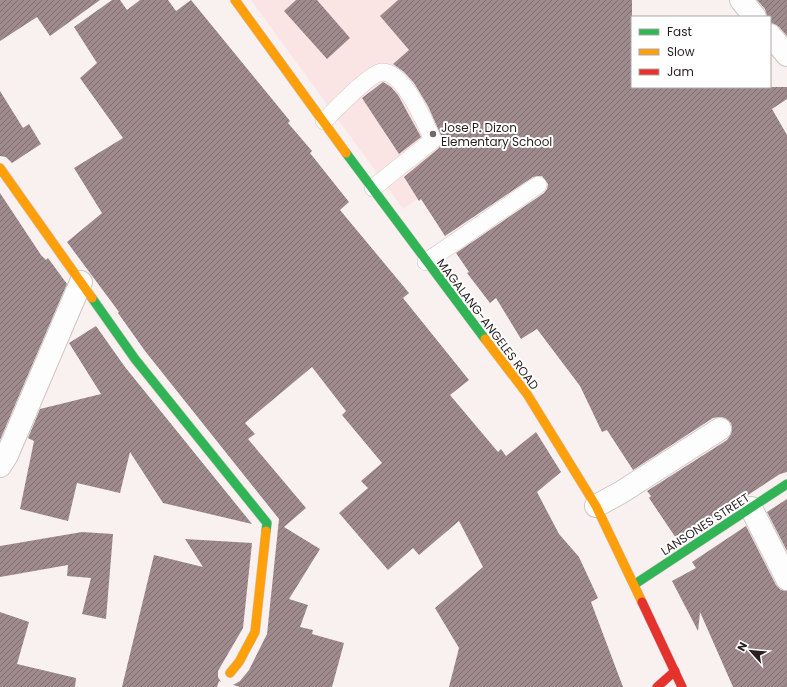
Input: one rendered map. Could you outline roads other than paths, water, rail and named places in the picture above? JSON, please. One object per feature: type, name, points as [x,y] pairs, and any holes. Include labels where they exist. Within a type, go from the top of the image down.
[{"type":"main road","name":"MAGALANG-ANGELES ROAD","points":[[235,0],[426,262],[527,394],[596,506],[635,584],[682,687]]},
{"type":"main road","points":[[0,168],[134,359],[267,523],[255,632],[239,662],[230,673]]},
{"type":"main road","name":"LANSONES STREET","points":[[635,584],[787,484]]},
{"type":"main road","points":[[657,687],[675,671]]},
{"type":"street","points":[[741,0],[754,16]]},
{"type":"street","points":[[771,36],[787,55]]},
{"type":"street","points":[[0,466],[7,455],[81,282]]},
{"type":"street","points":[[596,506],[620,493],[720,429]]},
{"type":"street","points":[[751,508],[787,579]]},
{"type":"lane","points":[[324,121],[370,78],[382,72],[393,74],[400,81],[423,117],[433,140],[372,188]]},
{"type":"lane","points":[[426,262],[538,184]]},
{"type":"place","name":"Jose P. Dizon Elementary School","points":[[433,134]]}]
